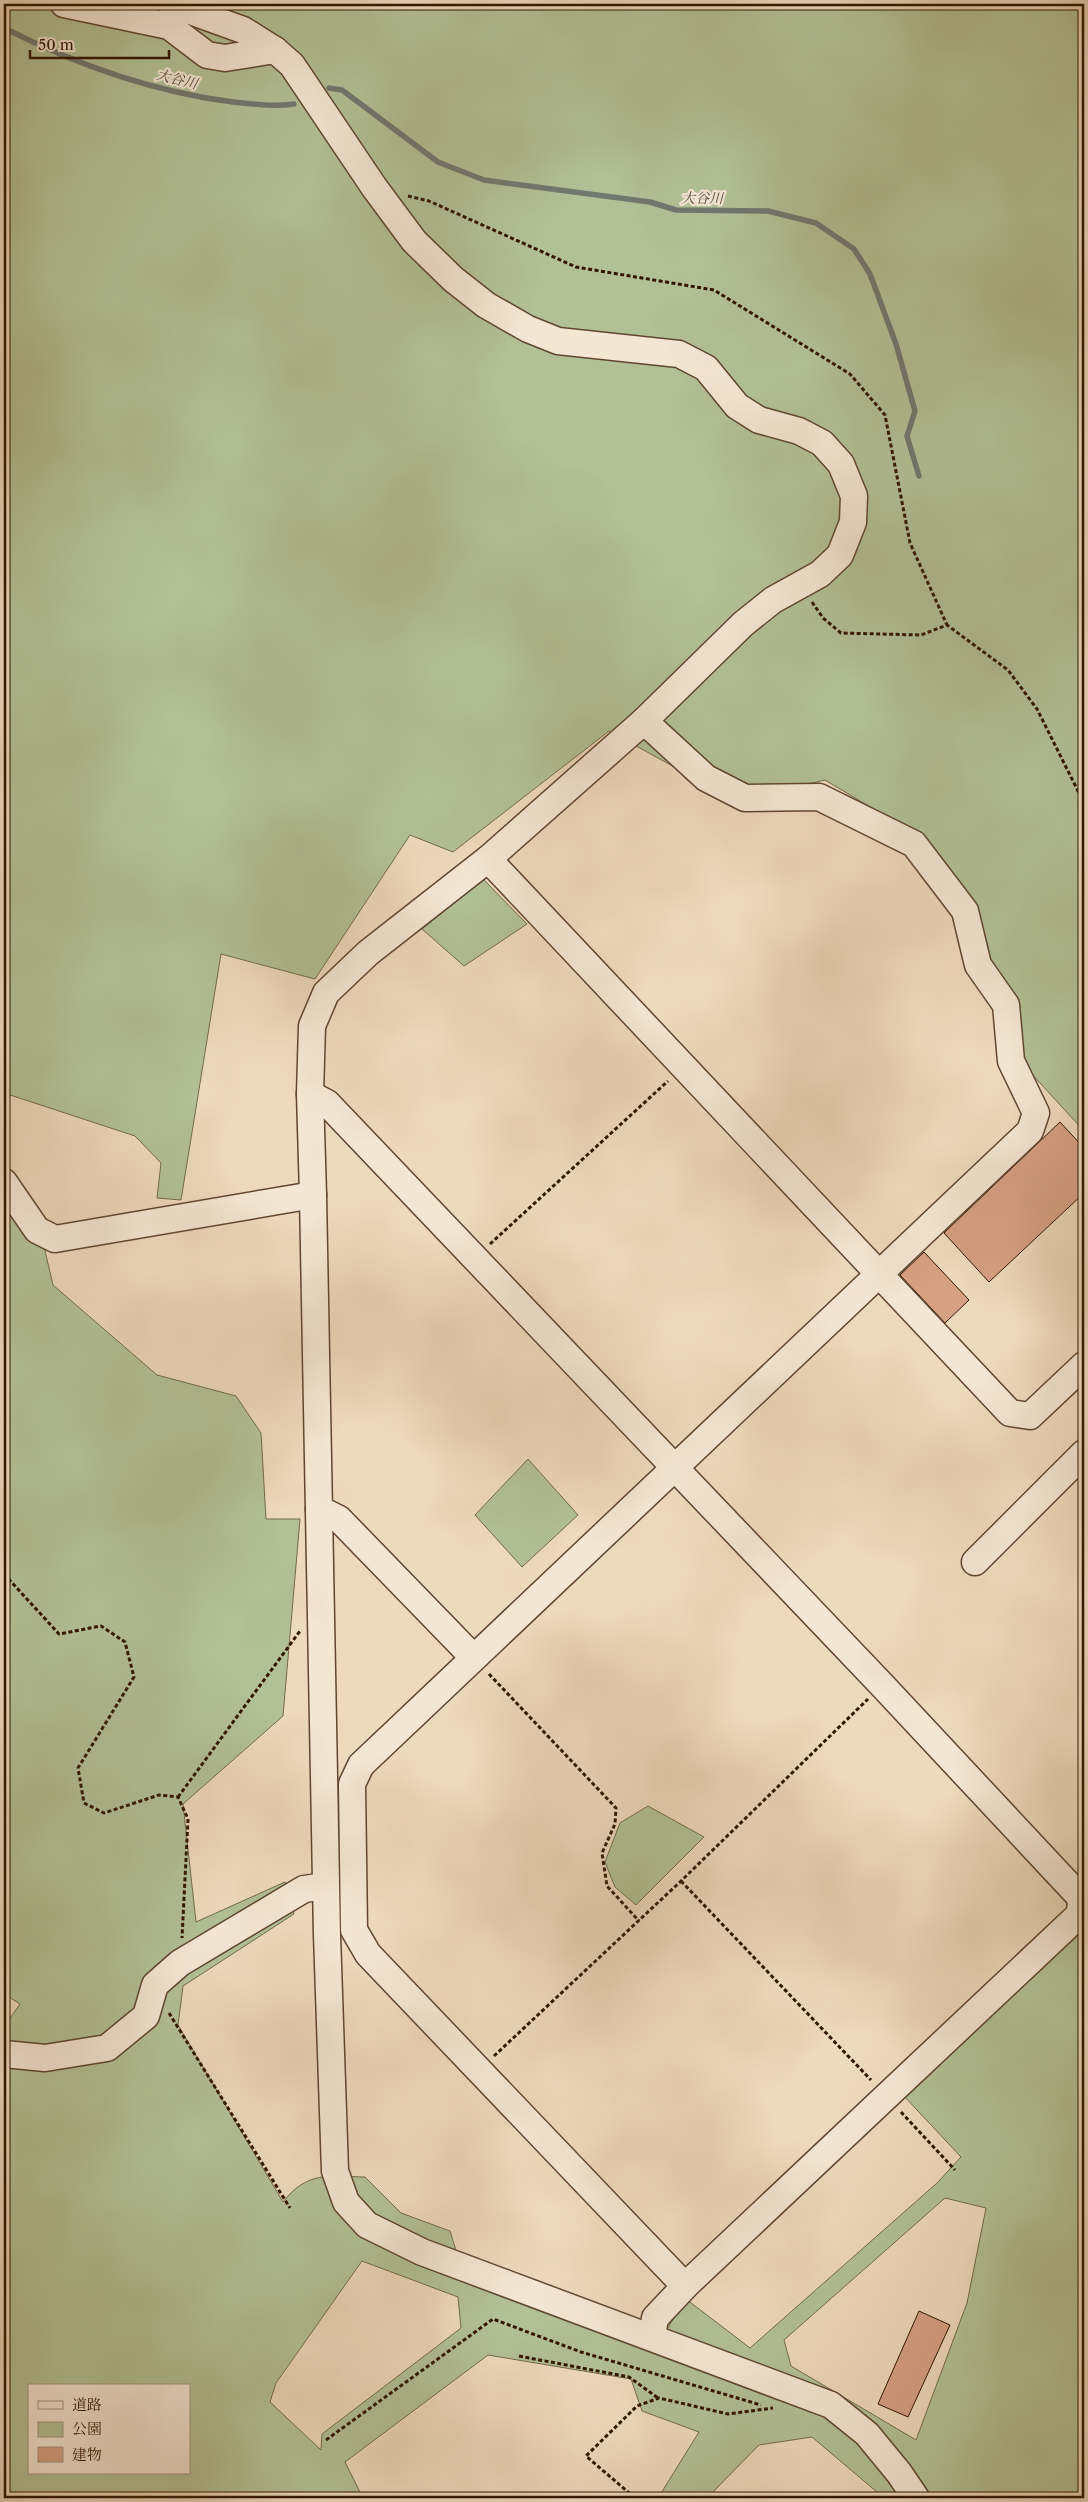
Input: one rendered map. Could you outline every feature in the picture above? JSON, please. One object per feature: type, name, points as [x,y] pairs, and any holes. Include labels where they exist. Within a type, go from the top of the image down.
[{"type":"street","points":[[64,4],[169,26],[207,55],[225,58],[274,50]]},
{"type":"street","points":[[170,4],[243,30],[274,50],[292,65],[374,188],[414,241],[453,279],[486,305],[528,329],[558,340],[679,354],[706,368],[737,406],[759,420],[799,431],[822,443],[841,464],[854,496],[853,522],[840,555],[820,574],[773,600],[744,624],[644,721],[488,858],[368,953],[326,993],[312,1026],[310,1094],[314,1195],[326,1886],[335,2171],[346,2202],[367,2224],[422,2252],[831,2406],[866,2434],[899,2473],[916,2498]]},
{"type":"street","points":[[644,721],[706,778],[745,798],[819,797],[914,844],[965,911],[978,965],[1006,1005],[1011,1061],[1036,1113],[1030,1131],[676,1468],[473,1657],[361,1765],[352,1784],[354,1930],[368,1954],[685,2286]]},
{"type":"street","points":[[488,858],[683,1068],[1010,1413],[1030,1416],[1084,1365]]},
{"type":"street","points":[[310,1094],[327,1102],[1082,1898],[1080,1914],[685,2286],[655,2318],[652,2337]]},
{"type":"street","points":[[4,1182],[37,1230],[55,1239],[314,1195]]},
{"type":"street","points":[[975,1562],[1084,1453]]},
{"type":"street","points":[[319,1509],[339,1519],[473,1657]]},
{"type":"street","points":[[4,2054],[45,2058],[107,2048],[146,2016],[156,1985],[180,1963],[304,1889],[326,1886]]},
{"type":"path","points":[[800,585],[823,618],[841,633],[920,635],[946,625],[1008,670],[1037,709],[1084,803]]},
{"type":"path","points":[[475,1257],[683,1068]]},
{"type":"path","points":[[4,1574],[59,1634],[101,1626],[125,1642],[134,1677],[78,1768],[84,1803],[104,1813],[159,1795],[178,1797]]},
{"type":"path","points":[[178,1797],[289,1644],[321,1606]]},
{"type":"path","points":[[473,1657],[616,1808],[615,1824],[602,1853],[607,1886],[639,1921]]},
{"type":"path","points":[[479,2070],[681,1882],[882,1685]]},
{"type":"path","points":[[178,1797],[188,1819],[180,1963]]},
{"type":"path","points":[[681,1882],[955,2170]]},
{"type":"path","points":[[165,2008],[290,2208]]},
{"type":"path","points":[[326,2440],[493,2319],[580,2352],[772,2408]]},
{"type":"path","points":[[519,2356],[629,2377],[659,2398],[728,2414],[772,2408],[801,2394]]},
{"type":"path","points":[[635,2498],[586,2456],[637,2406],[659,2398]]},
{"type":"green space","points":[[4,4],[1084,4],[1084,1131],[1019,1060],[983,951],[919,836],[825,780],[736,801],[609,731],[453,852],[410,835],[315,979],[221,954],[181,1200],[157,1198],[161,1163],[135,1136],[4,1093]]},
{"type":"green space","points":[[483,879],[527,924],[464,966],[422,929]]},
{"type":"green space","points":[[4,1176],[38,1221],[53,1285],[157,1375],[236,1396],[261,1433],[266,1519],[300,1519],[283,1716],[183,1804],[196,1922],[285,1882],[294,1914],[183,1986],[178,2025],[283,2202],[292,2192],[310,2180],[330,2176],[365,2177],[401,2213],[450,2231],[463,2273],[655,2348],[686,2299],[750,2348],[937,2183],[961,2157],[903,2095],[1084,1924],[1084,2498],[884,2498],[812,2437],[759,2445],[707,2498],[658,2498],[699,2432],[642,2411],[631,2379],[488,2355],[345,2462],[363,2498],[4,2498],[4,2027],[20,2004],[4,1994]],"holes":[[[945,2198],[986,2208],[967,2303],[916,2440],[791,2366],[784,2340]],[[362,2261],[458,2297],[461,2328],[322,2434],[321,2450],[270,2402],[276,2383]]]},
{"type":"green space","points":[[528,1459],[578,1515],[522,1567],[475,1515]]},
{"type":"green space","points":[[648,1806],[704,1837],[636,1905],[615,1887],[605,1862],[620,1823]]},
{"type":"building","points":[[1060,1122],[1084,1148],[1084,1193],[989,1282],[944,1233]]},
{"type":"building","points":[[924,1252],[969,1300],[945,1323],[900,1275]]},
{"type":"building","points":[[919,2311],[950,2325],[908,2417],[878,2404]]},
{"type":"waterway","name":"大谷川","points":[[4,28],[87,65],[145,84],[233,102],[271,105],[294,104]]},
{"type":"waterway","name":"大谷川","points":[[329,88],[342,90],[438,162],[484,180],[650,202],[676,210],[768,211],[816,223],[854,249],[870,274],[896,344],[915,411],[907,436],[919,476]]}]
